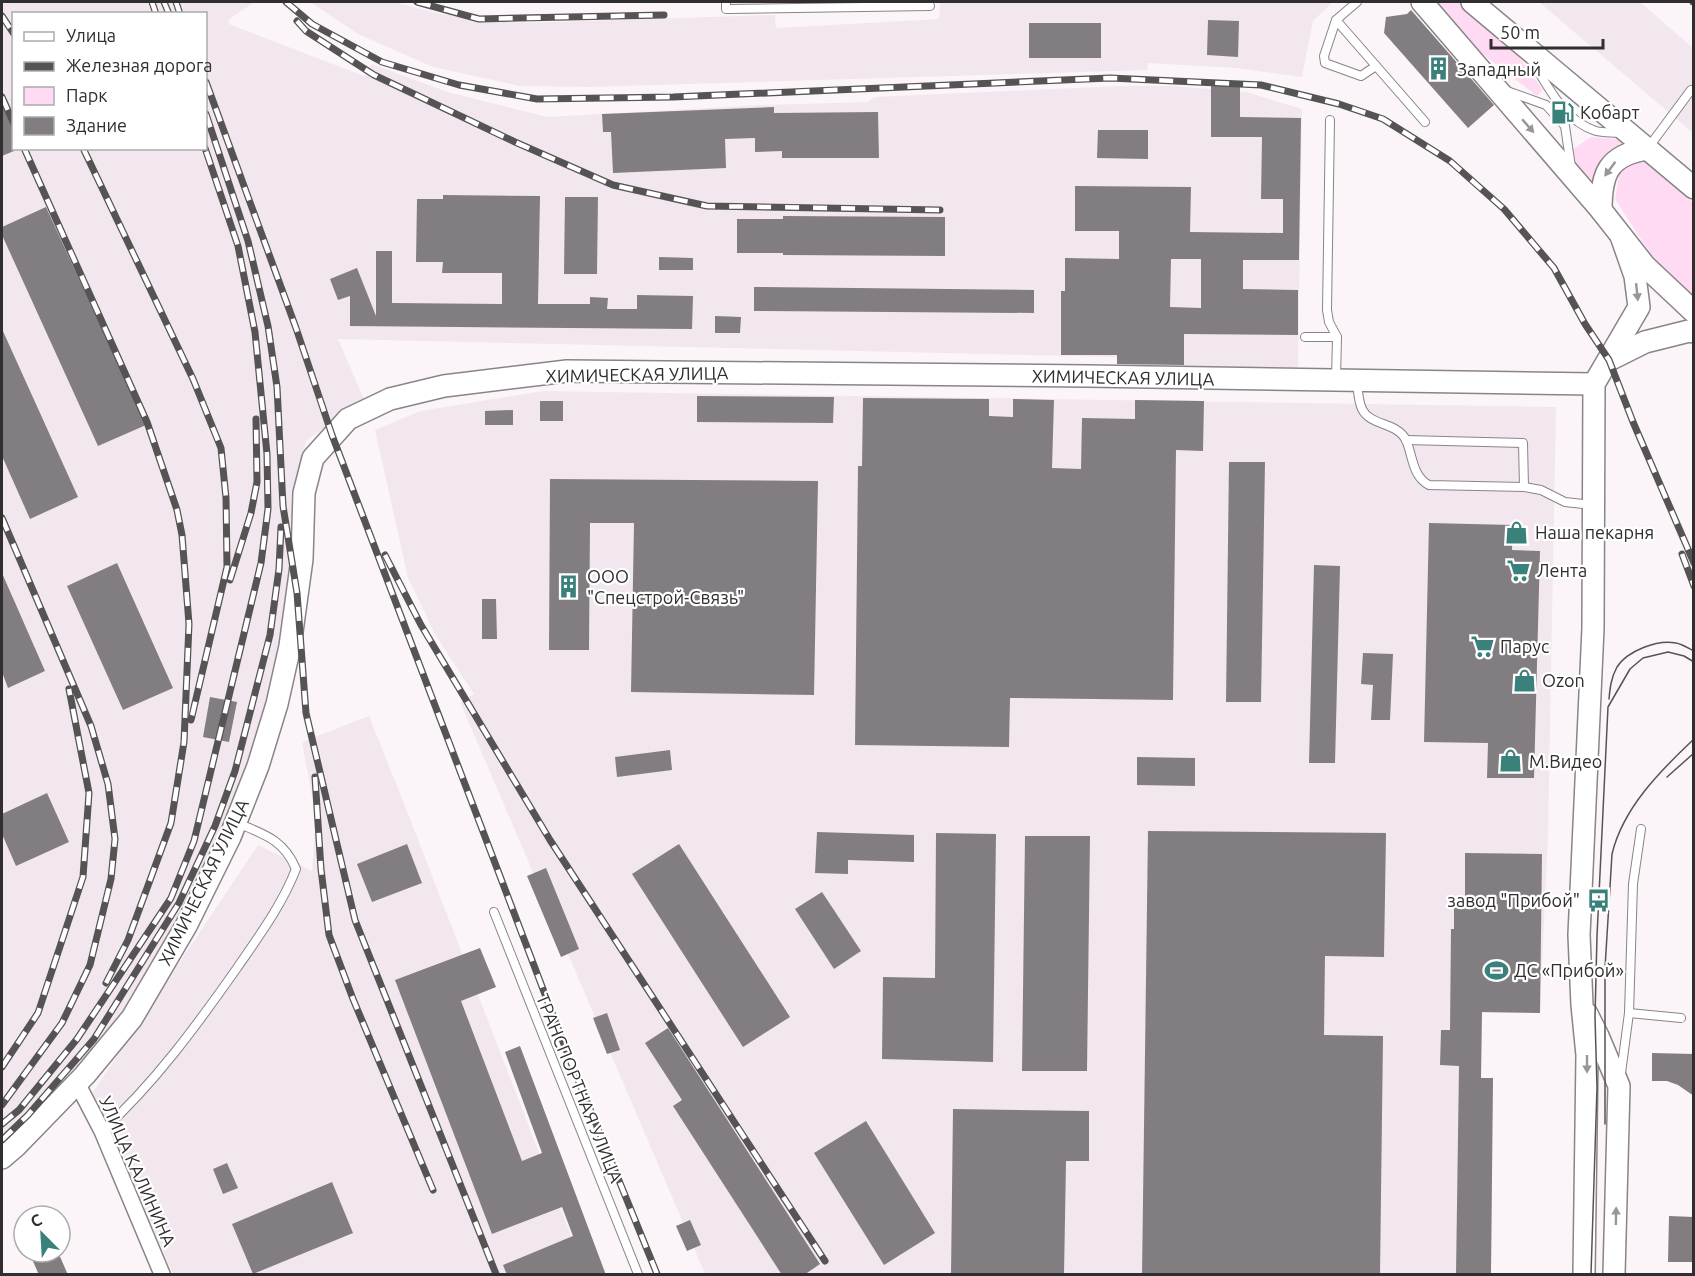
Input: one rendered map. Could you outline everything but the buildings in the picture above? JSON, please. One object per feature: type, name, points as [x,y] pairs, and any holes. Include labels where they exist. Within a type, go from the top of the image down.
[{"type":"main road","points":[[1422,2],[1601,210],[1645,266],[1694,312]]},
{"type":"main road","points":[[1472,2],[1694,188]]},
{"type":"main road","points":[[1601,210],[1604,178],[1612,164],[1629,152],[1647,149]]},
{"type":"main road","points":[[1584,1275],[1587,1055],[1579,934],[1593,628],[1594,384],[1639,307],[1635,276],[1621,236]]},
{"type":"main road","points":[[1609,360],[1645,342],[1689,331],[1694,332]]},
{"type":"main road","name":"ХИМИЧЕСКАЯ УЛИЦА","points":[[2,1158],[77,1083],[132,1018],[186,926],[235,823],[258,766],[277,704],[290,646],[302,559],[304,493],[313,458],[348,419],[390,399],[444,386],[567,371],[1076,375],[1594,384]]},
{"type":"main road","points":[[1582,1005],[1599,1036],[1619,1086],[1614,1275]]},
{"type":"street","name":"УЛИЦА КАЛИНИНА","points":[[77,1083],[102,1131],[162,1275]]},
{"type":"lane","points":[[726,2],[726,9],[930,6]]},
{"type":"lane","points":[[1357,2],[1336,20],[1324,56],[1325,63],[1361,76],[1376,66]]},
{"type":"lane","points":[[1336,20],[1425,122]]},
{"type":"lane","points":[[1647,149],[1691,90]]},
{"type":"lane","points":[[1330,120],[1327,310],[1329,322],[1337,337],[1336,380]]},
{"type":"lane","points":[[1305,337],[1337,337]]},
{"type":"lane","points":[[1357,380],[1358,398],[1362,411],[1401,433],[1406,440],[1417,473],[1422,481],[1429,485],[1524,487],[1541,490],[1564,502],[1594,505]]},
{"type":"lane","points":[[1406,440],[1523,443],[1524,487]]},
{"type":"lane","points":[[102,1131],[126,1109],[168,1060],[221,991],[265,928],[288,889],[296,869],[291,855],[272,837],[235,823]]},
{"type":"lane","points":[[1619,1086],[1629,1013],[1633,884],[1641,830]]},
{"type":"lane","name":"ТРАНСПОРТНАЯ УЛИЦА","points":[[494,912],[638,1275]]},
{"type":"lane","points":[[1629,1013],[1682,1018]]},
{"type":"shaded area","points":[[2,2],[255,2],[229,19],[229,24],[364,76],[372,64],[448,92],[548,117],[761,105],[868,102],[874,97],[1120,86],[1173,86],[1246,92],[1302,109],[1298,369],[1127,365],[1119,357],[338,339],[364,399],[306,441],[299,474],[299,537],[275,694],[230,827],[133,997],[77,1076],[2,1153]]},
{"type":"shaded area","points":[[310,2],[394,2],[441,14],[521,23],[775,15],[776,28],[939,19],[940,2],[1333,2],[1313,21],[1302,77],[1236,68],[1147,63],[1148,70],[590,87],[520,86],[433,67],[358,34]]},
{"type":"shaded area","points":[[1539,2],[1640,2],[1693,48],[1693,133]]},
{"type":"shaded area","points":[[543,391],[1556,407],[1548,834],[1540,1013],[1482,1013],[1481,1078],[1493,1078],[1491,1274],[705,1274],[460,702],[474,694],[436,636],[408,578],[375,430],[420,411]]},
{"type":"shaded area","points":[[369,716],[586,1274],[173,1274],[93,1092],[258,845],[312,871],[316,818],[302,742]]},
{"type":"green space","points":[[1434,2],[1459,2],[1509,43],[1543,90],[1537,96],[1470,44]]},
{"type":"green space","points":[[1591,137],[1618,139],[1627,145],[1604,159],[1597,170],[1593,184],[1577,168],[1572,150]]},
{"type":"green space","points":[[1646,161],[1693,203],[1693,301],[1660,266],[1615,199],[1620,171],[1632,162]]},
{"type":"tram line","points":[[1609,699],[1610,687],[1617,667],[1635,651],[1669,642],[1680,644],[1694,651]]},
{"type":"tram line","points":[[1591,1274],[1597,1088],[1595,1017],[1597,936],[1608,707],[1630,669],[1643,658],[1668,652],[1684,656],[1694,662]]},
{"type":"tram line","points":[[1605,1124],[1605,968],[1612,854],[1625,821],[1644,791],[1694,739]]},
{"type":"tram line","points":[[1667,777],[1694,753]]},
{"type":"railway","points":[[152,2],[155,12]]},
{"type":"railway","points":[[164,2],[168,12]]},
{"type":"railway","points":[[176,2],[179,12]]},
{"type":"railway","points":[[286,2],[312,24],[382,62],[459,85],[537,99],[673,97],[1110,78],[1261,85],[1339,104],[1383,119],[1450,161],[1504,209],[1554,268],[1585,324],[1609,360],[1633,422],[1694,563]]},
{"type":"railway","points":[[417,2],[479,19],[664,15]]},
{"type":"railway","points":[[2,16],[12,31]]},
{"type":"railway","points":[[297,21],[306,31],[374,75],[515,142],[613,185],[707,206],[940,210]]},
{"type":"railway","points":[[207,85],[296,328],[332,435],[570,1060],[657,1274]]},
{"type":"railway","points":[[2,97],[12,120]]},
{"type":"railway","points":[[207,117],[248,241],[268,326],[277,387],[283,506],[297,593],[306,713],[355,920],[496,1274]]},
{"type":"railway","points":[[25,150],[147,422],[177,510],[182,535],[189,624],[184,742],[171,823],[128,940],[106,983]]},
{"type":"railway","points":[[84,150],[193,379],[221,448],[226,498],[227,567],[191,720]]},
{"type":"railway","points":[[2,1124],[19,1110],[77,1039],[171,898],[194,841],[261,563],[268,509],[267,454],[255,332],[238,246],[206,150]]},
{"type":"railway","points":[[230,580],[251,513],[257,482],[256,419]]},
{"type":"railway","points":[[2,518],[91,726],[108,784],[115,839],[111,879],[90,965],[62,1023],[2,1105]]},
{"type":"railway","points":[[2,1140],[28,1115],[94,1039],[179,903],[215,826],[235,771],[270,635],[279,569],[281,527]]},
{"type":"railway","points":[[1682,554],[1694,586]]},
{"type":"railway","points":[[385,555],[421,625],[550,840],[825,1261]]},
{"type":"railway","points":[[2,1067],[38,1013],[83,877],[89,793],[69,689]]},
{"type":"railway","points":[[315,777],[321,869],[329,935],[353,999],[433,1190]]},
{"type":"place","name":"Западный","points":[[1439,69]]},
{"type":"place","name":"Кобарт","points":[[1562,112]]},
{"type":"place","name":"Наша пекарня","points":[[1517,532]]},
{"type":"place","name":"Лента","points":[[1519,570]]},
{"type":"place","name":"ООО \"Спецстрой-Связь\"","points":[[569,586]]},
{"type":"place","name":"Парус","points":[[1482,646]]},
{"type":"place","name":"Ozon","points":[[1524,680]]},
{"type":"place","name":"М.Видео","points":[[1511,761]]},
{"type":"place","name":"завод \"Прибой\"","points":[[1598,900]]},
{"type":"place","name":"ДC «Прибой»","points":[[1496,970]]}]
